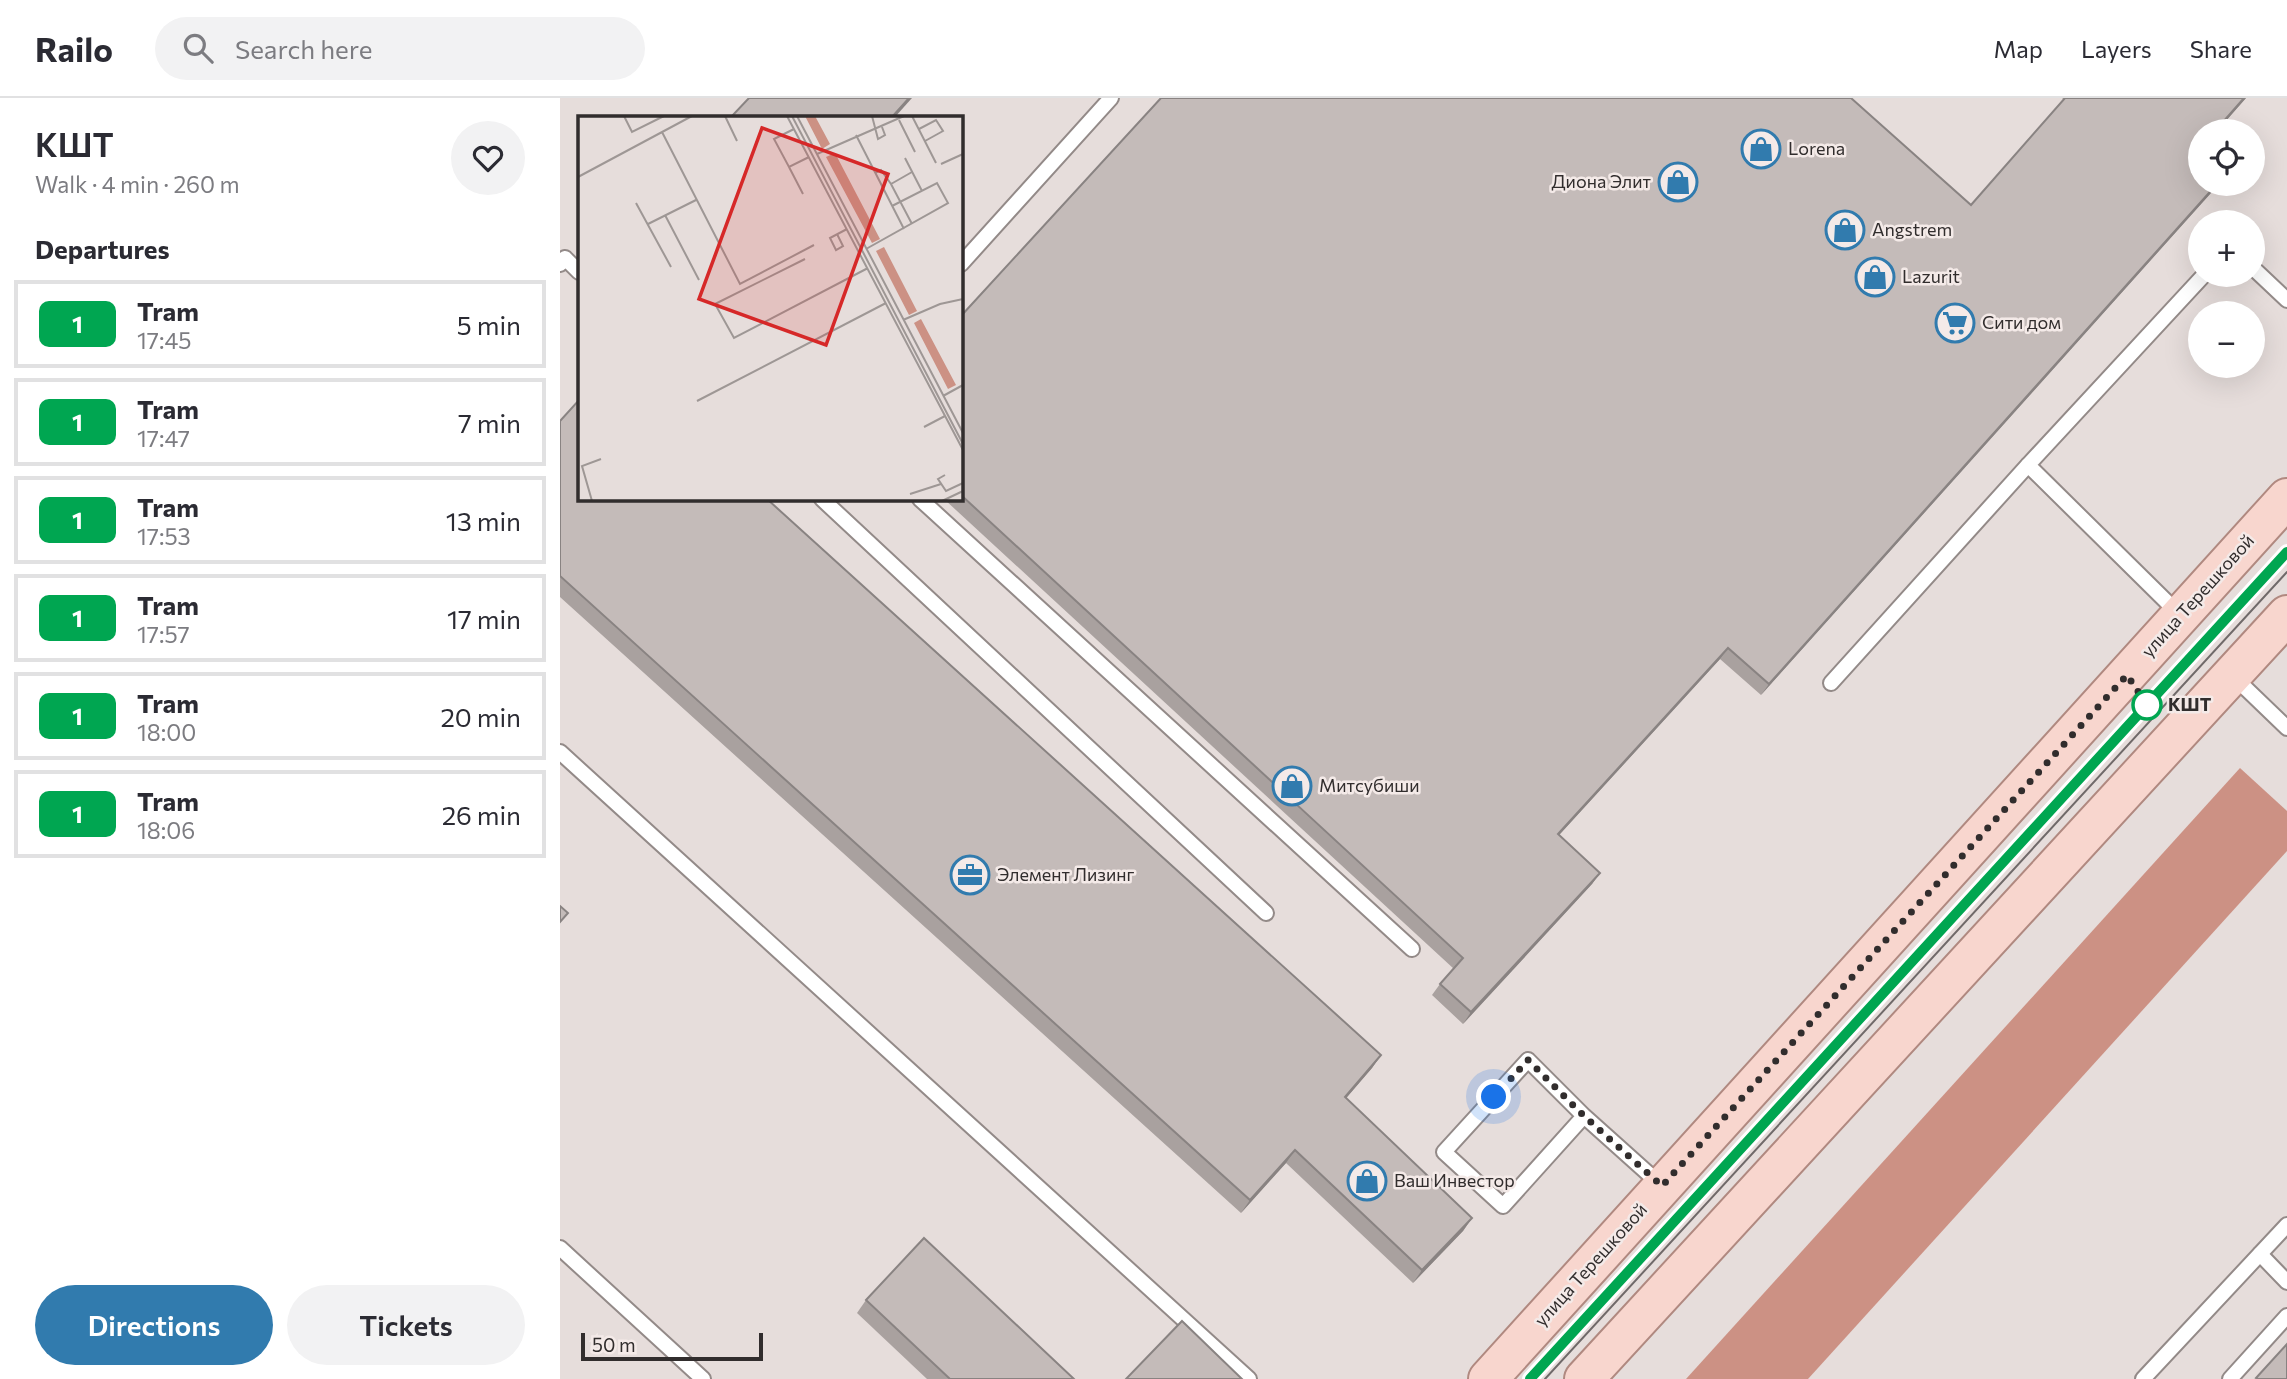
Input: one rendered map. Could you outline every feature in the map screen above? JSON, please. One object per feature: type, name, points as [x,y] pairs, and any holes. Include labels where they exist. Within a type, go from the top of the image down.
[{"type":"main road","name":"улица Терешковой","points":[[1489,1379],[2287,498]]},
{"type":"main road","points":[[1584,1379],[2287,615]]},
{"type":"lane","points":[[962,263],[1111,98]]},
{"type":"lane","points":[[560,264],[565,258],[578,271]]},
{"type":"lane","points":[[2265,279],[2287,300]]},
{"type":"lane","points":[[1831,683],[2193,287]]},
{"type":"lane","points":[[2028,465],[2181,615]]},
{"type":"lane","points":[[823,500],[1266,913]]},
{"type":"lane","points":[[921,500],[1412,949]]},
{"type":"lane","points":[[2232,675],[2287,728]]},
{"type":"lane","points":[[560,752],[1249,1379]]},
{"type":"lane","points":[[1584,1116],[1503,1206],[1444,1152],[1528,1060],[1584,1116],[1662,1186]]},
{"type":"lane","points":[[2147,1378],[2287,1225]]},
{"type":"lane","points":[[560,1248],[703,1379]]},
{"type":"lane","points":[[2260,1254],[2287,1282]]},
{"type":"lane","points":[[2230,1379],[2287,1316]]},
{"type":"shaded area","points":[[2240,768],[2287,811],[2287,851],[1808,1379],[1686,1379]]},
{"type":"building","points":[[749,98],[909,98],[893,116],[732,116]]},
{"type":"building","points":[[1161,98],[1851,98],[1971,205],[2065,98],[2244,98],[2226,119],[2188,119],[2188,196],[2206,196],[2194,210],[2188,210],[2188,216],[1769,684],[1728,648],[1558,834],[1600,873],[1471,1012],[1440,984],[1463,958],[962,496],[962,315]]},
{"type":"building","points":[[578,401],[578,500],[768,500],[1381,1055],[1345,1097],[1472,1218],[1422,1270],[1295,1150],[1250,1200],[560,576],[560,421]]},
{"type":"building","points":[[560,906],[568,913],[560,922]]},
{"type":"building","points":[[924,1238],[1074,1379],[950,1379],[866,1300]]},
{"type":"building","points":[[1182,1321],[1242,1379],[1126,1379]]},
{"type":"building","points":[[2287,1344],[2287,1379],[2256,1378]]},
{"type":"tram line","points":[[1530,1379],[2287,552]]},
{"type":"tram line","name":"1","points":[[1530,1379],[2287,552]]},
{"type":"tram line","points":[[1545,1379],[2287,572]]},
{"type":"place","name":"Lorena","points":[[1761,149]]},
{"type":"place","name":"Диона Элит","points":[[1678,182]]},
{"type":"place","name":"Angstrem","points":[[1845,230]]},
{"type":"place","name":"Lazurit","points":[[1875,277]]},
{"type":"place","name":"Сити дом","points":[[1955,323]]},
{"type":"place","name":"КШТ","points":[[2147,705]]},
{"type":"place","name":"Митсубиши","points":[[1292,786]]},
{"type":"place","name":"Элемент Лизинг","points":[[970,875]]},
{"type":"place","name":"Ваш Инвестор","points":[[1367,1181]]},
{"type":"route","points":[[1494,1097],[1528,1060],[1584,1116],[1662,1186],[2127,675],[2147,705]]}]
